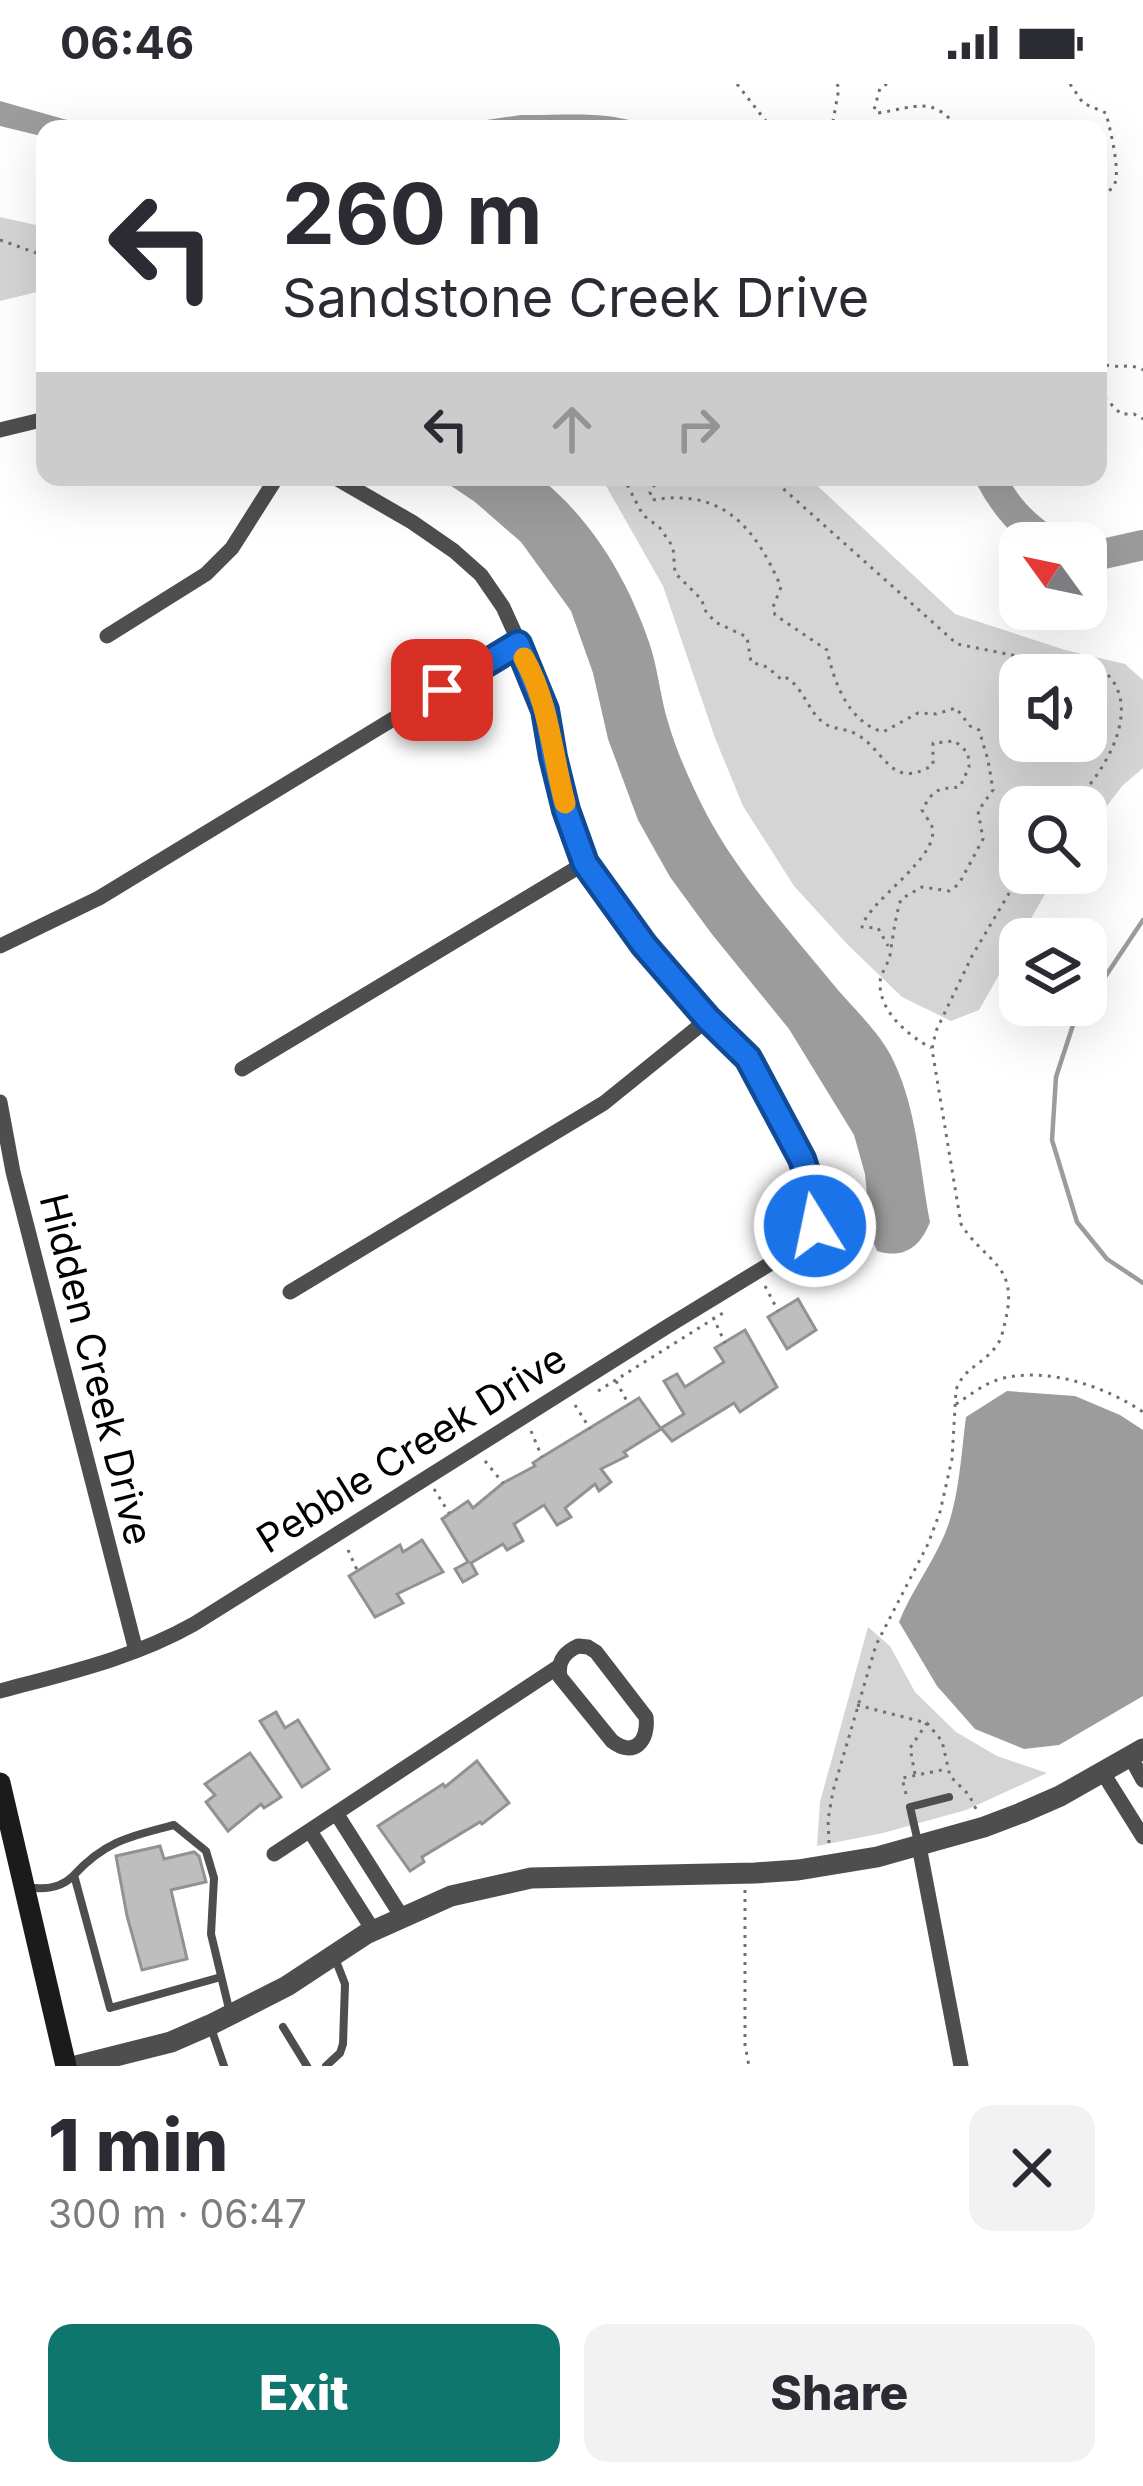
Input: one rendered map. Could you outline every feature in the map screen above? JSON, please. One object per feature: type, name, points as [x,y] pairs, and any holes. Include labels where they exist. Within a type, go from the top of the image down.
[{"type":"main road","points":[[0,1783],[66,2066]]},
{"type":"main road","points":[[0,1817],[14,1845]]},
{"type":"street","points":[[0,430],[36,420]]},
{"type":"street","points":[[107,636],[206,574],[232,548],[271,486]]},
{"type":"street","points":[[290,1292],[604,1103],[708,1019],[644,945],[585,863],[566,810],[545,710],[503,607],[481,575],[454,551],[350,486]]},
{"type":"street","points":[[0,946],[99,898],[518,644]]},
{"type":"street","points":[[242,1069],[585,863]]},
{"type":"street","name":"Pebble Creek Drive","points":[[0,1691],[112,1661],[165,1641],[806,1241],[815,1226],[817,1205],[802,1159],[748,1058],[708,1019]]},
{"type":"street","name":"Hidden Creek Drive","points":[[0,1102],[6,1174],[136,1651]]},
{"type":"street","points":[[274,1854],[558,1667],[569,1650],[578,1646],[596,1652],[646,1717],[645,1738],[629,1749],[612,1742],[560,1677],[558,1667]]},
{"type":"street","points":[[76,2066],[152,2048],[220,2020],[287,1986],[373,1930],[451,1896],[531,1878],[755,1873],[831,1852],[877,1857],[984,1828],[1060,1796],[1137,1754],[1143,1780]]},
{"type":"street","points":[[1103,1772],[1143,1837]]},
{"type":"street","points":[[336,1813],[402,1917]]},
{"type":"street","points":[[310,1831],[373,1930]]},
{"type":"street","points":[[919,1846],[962,2066]]},
{"type":"lane","points":[[919,1846],[910,1807],[950,1797]]},
{"type":"lane","points":[[24,1886],[65,1885],[86,1862],[118,1839],[174,1826],[206,1851],[214,1878],[211,1934],[221,1977],[224,2066]]},
{"type":"lane","points":[[74,1875],[110,2008],[221,1977]]},
{"type":"lane","points":[[326,2066],[340,2053],[345,2018],[345,1982],[333,1954]]},
{"type":"lane","points":[[283,2027],[307,2066]]},
{"type":"path","points":[[737,84],[765,120]]},
{"type":"path","points":[[833,120],[837,84]]},
{"type":"path","points":[[887,84],[880,88],[874,110],[878,113],[929,105],[952,120]]},
{"type":"path","points":[[1070,84],[1083,104],[1106,113],[1117,179],[1107,192]]},
{"type":"path","points":[[0,241],[36,253]]},
{"type":"path","points":[[1107,367],[1135,365],[1143,370]]},
{"type":"path","points":[[1107,400],[1121,413],[1143,419]]},
{"type":"path","points":[[628,486],[643,515],[673,547],[675,573],[715,622],[747,637],[751,662],[800,686],[825,724],[872,745],[898,772],[917,774],[933,765],[933,743],[955,741],[968,753],[969,767],[960,787],[939,789],[922,810],[934,835],[919,860],[865,914],[862,928],[878,928],[889,947]]},
{"type":"path","points":[[654,486],[652,500],[706,499],[737,517],[781,587],[773,607],[775,615],[827,650],[834,684],[874,730],[883,732],[918,713],[956,708],[979,730],[993,790],[978,811],[983,839],[959,884],[949,891],[922,887],[901,898],[890,956],[880,978],[882,999],[901,1028],[932,1049]]},
{"type":"path","points":[[780,486],[958,644],[1107,674],[1125,684]]},
{"type":"path","points":[[1091,786],[1114,764]]},
{"type":"path","points":[[831,1852],[828,1820],[833,1791],[875,1645],[934,1529],[948,1480],[959,1380],[996,1348],[1009,1295],[1000,1267],[961,1224],[932,1049],[972,956],[1009,894]]},
{"type":"path","points":[[758,1271],[778,1311]]},
{"type":"path","points":[[706,1303],[725,1343]]},
{"type":"path","points":[[606,1364],[628,1405]]},
{"type":"path","points":[[956,1404],[999,1379],[1033,1376],[1086,1383],[1143,1412]]},
{"type":"path","points":[[566,1389],[590,1429]]},
{"type":"path","points":[[523,1417],[542,1456]]},
{"type":"path","points":[[476,1447],[503,1483]]},
{"type":"path","points":[[427,1478],[449,1513]]},
{"type":"path","points":[[340,1532],[357,1570]]},
{"type":"path","points":[[857,1706],[926,1723],[942,1741],[954,1782],[969,1795],[984,1828]]},
{"type":"path","points":[[916,1775],[910,1748],[926,1723]]},
{"type":"path","points":[[910,1807],[902,1778],[948,1769]]},
{"type":"path","points":[[745,1888],[749,2066]]},
{"type":"shaded area","points":[[0,101],[67,120],[36,120],[36,135],[0,126]]},
{"type":"shaded area","points":[[571,115],[626,120],[487,120]]},
{"type":"shaded area","points":[[0,217],[36,225],[36,292],[0,301]]},
{"type":"shaded area","points":[[451,486],[549,486],[591,531],[619,573],[652,652],[672,734],[707,815],[752,884],[876,1033],[894,1062],[913,1120],[930,1222],[910,1249],[895,1254],[877,1251],[854,1135],[789,1029],[670,877],[638,820],[608,739],[593,673],[571,611],[521,542]]},
{"type":"shaded area","points":[[606,486],[818,486],[955,614],[1082,654],[999,654],[999,762],[1107,762],[1107,660],[1125,664],[1143,680],[1143,768],[1107,806],[1107,786],[999,786],[999,894],[1045,894],[1031,918],[999,918],[999,975],[979,1010],[951,1021],[902,997],[848,945],[794,886],[743,806],[663,586]]},
{"type":"shaded area","points":[[1007,1391],[1075,1396],[1143,1430],[1143,1696],[1059,1745],[1024,1749],[975,1729],[937,1686],[899,1622],[953,1510],[966,1417]]},
{"type":"shaded area","points":[[868,1627],[890,1646],[915,1692],[956,1732],[997,1756],[1047,1773],[966,1810],[817,1846],[820,1802]]},
{"type":"building","points":[[798,1299],[816,1330],[787,1349],[768,1317]]},
{"type":"building","points":[[745,1330],[777,1387],[740,1412],[734,1403],[672,1441],[661,1428],[684,1414],[664,1381],[677,1374],[685,1387],[724,1362],[715,1348]]},
{"type":"building","points":[[639,1398],[661,1429],[624,1452],[627,1456],[601,1469],[611,1482],[599,1491],[595,1484],[565,1508],[571,1517],[557,1525],[544,1505],[514,1524],[523,1541],[507,1550],[503,1544],[471,1563],[477,1574],[463,1582],[455,1569],[468,1562],[442,1519],[468,1501],[473,1508],[542,1457]]},
{"type":"building","points":[[422,1540],[443,1572],[397,1594],[403,1603],[375,1617],[349,1576],[400,1545],[403,1552]]},
{"type":"building","points":[[276,1712],[285,1728],[298,1720],[329,1769],[302,1787],[260,1721]]},
{"type":"building","points":[[250,1753],[281,1797],[264,1808],[261,1804],[228,1831],[206,1802],[215,1795],[205,1784]]},
{"type":"building","points":[[477,1761],[509,1803],[482,1824],[422,1857],[424,1862],[410,1871],[378,1826],[445,1787]]},
{"type":"building","points":[[160,1846],[164,1859],[194,1852],[206,1882],[171,1890],[187,1959],[142,1970],[116,1856]]},
{"type":"waterway","points":[[995,486],[1024,522]]},
{"type":"waterway","points":[[1107,553],[1143,545]]},
{"type":"waterway","points":[[1143,920],[1073,1025],[1056,1077],[1052,1140],[1077,1222],[1107,1259],[1143,1283]]},
{"type":"slow traffic","points":[[524,658],[545,710],[565,803]]},
{"type":"route","points":[[442,690],[518,644],[545,710],[566,810],[585,863],[644,945],[748,1058],[802,1159],[817,1205],[815,1226]]}]
